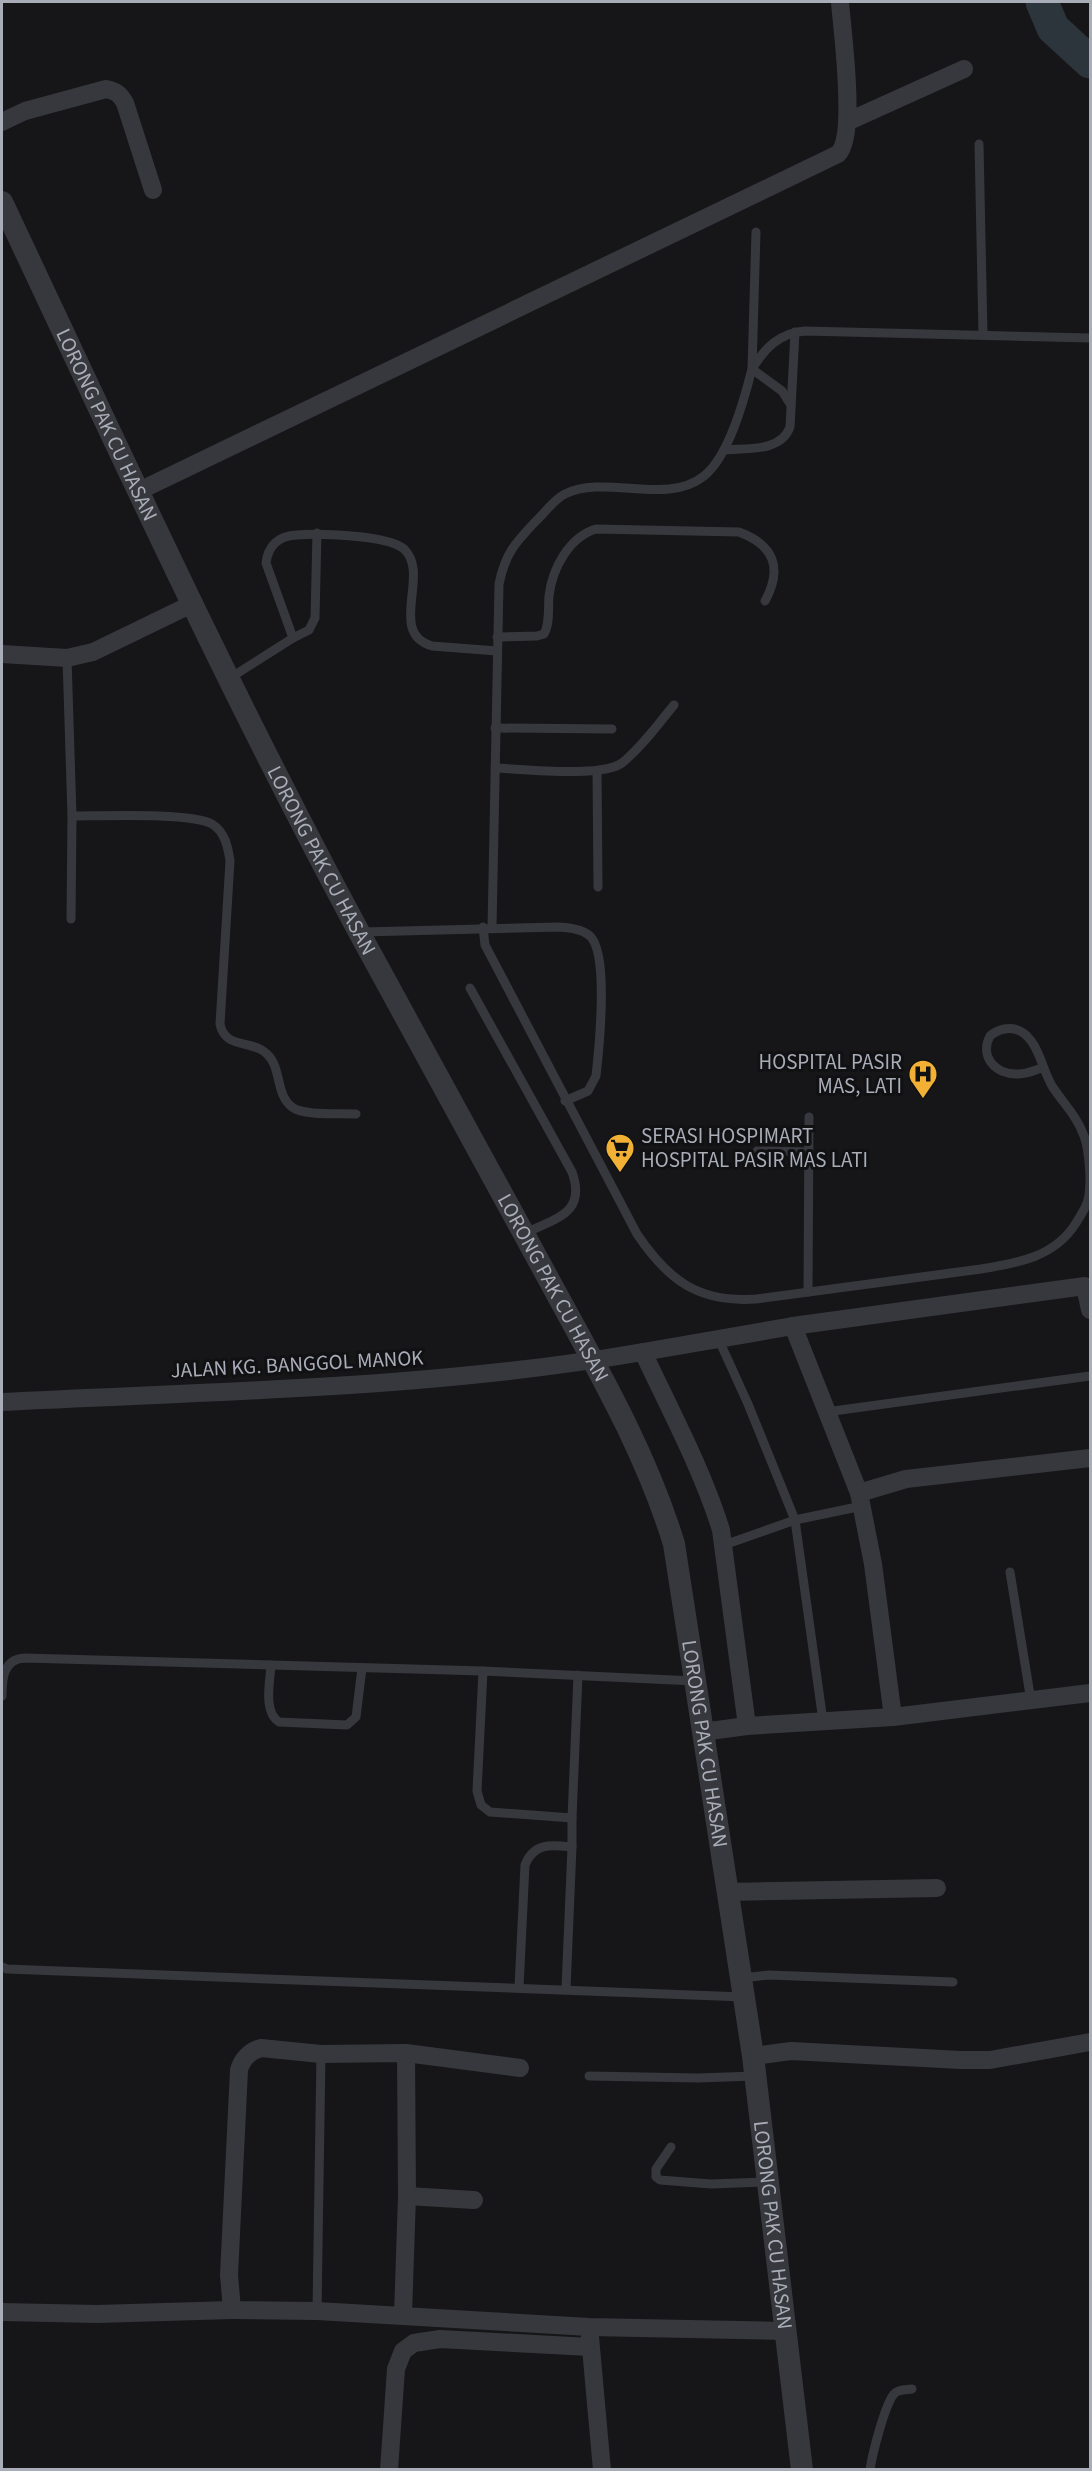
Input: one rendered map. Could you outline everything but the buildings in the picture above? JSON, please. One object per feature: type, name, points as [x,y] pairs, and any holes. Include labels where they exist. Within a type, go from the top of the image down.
[{"type":"street","points":[[139,491],[834,156],[844,148],[849,121],[840,2]]},
{"type":"street","points":[[849,121],[964,69]]},
{"type":"street","points":[[2,122],[25,111],[106,89],[113,90],[125,103],[153,190]]},
{"type":"street","name":"LORONG PAK CU HASAN","points":[[2,202],[192,604],[288,796],[359,932],[593,1361],[642,1454],[660,1499],[674,1544],[754,2066],[802,2469]]},
{"type":"street","points":[[2,654],[67,658],[93,652],[192,604]]},
{"type":"street","points":[[1088,1286],[1090,1310]]},
{"type":"street","name":"JALAN KG. BANGGOL MANOK","points":[[2,1402],[436,1380],[593,1361],[793,1326],[1088,1286]]},
{"type":"street","points":[[793,1326],[861,1499],[873,1564],[893,1717]]},
{"type":"street","points":[[643,1352],[714,1509],[724,1545],[747,1726]]},
{"type":"street","points":[[861,1499],[906,1479],[1090,1458]]},
{"type":"street","points":[[702,1732],[747,1726],[893,1717],[1090,1693]]},
{"type":"street","points":[[728,1892],[937,1888]]},
{"type":"street","points":[[754,2066],[791,2051],[990,2060],[1090,2042]]},
{"type":"street","points":[[232,2310],[229,2275],[240,2065],[254,2050],[261,2048],[321,2054],[406,2053],[520,2068]]},
{"type":"street","points":[[403,2315],[407,2196],[406,2053]]},
{"type":"street","points":[[407,2196],[474,2200]]},
{"type":"street","points":[[2,2312],[97,2314],[232,2310],[317,2311],[590,2327],[784,2331]]},
{"type":"street","points":[[439,2318],[440,2339]]},
{"type":"street","points":[[590,2327],[590,2347],[603,2469]]},
{"type":"street","points":[[389,2469],[394,2378],[399,2358],[414,2343],[440,2339],[590,2347]]},
{"type":"lane","points":[[979,144],[983,335]]},
{"type":"lane","points":[[752,369],[756,232]]},
{"type":"lane","points":[[724,450],[767,446],[781,442],[790,427],[795,332]]},
{"type":"lane","points":[[1042,1068],[1017,1074],[992,1065],[986,1056],[990,1036],[1001,1030],[1019,1030],[1028,1038],[1053,1088],[1073,1113],[1085,1137],[1089,1160],[1088,1207],[1068,1237],[1054,1248],[1014,1263],[733,1301],[698,1293],[674,1277],[652,1256],[637,1234],[565,1101],[485,945],[495,768],[499,584],[506,558],[513,545],[555,501],[565,494],[592,488],[666,489],[681,486],[704,476],[724,450],[752,369],[770,344],[795,332],[1090,338]]},
{"type":"lane","points":[[752,369],[782,391],[791,405]]},
{"type":"lane","points":[[497,637],[544,634],[547,626],[550,593],[558,566],[578,537],[596,529],[739,532],[756,538],[773,562],[776,572],[772,588],[765,601]]},
{"type":"lane","points":[[293,638],[266,563],[267,554],[277,541],[286,536],[317,533],[375,539],[398,545],[408,555],[413,568],[410,622],[414,634],[432,646],[497,651]]},
{"type":"lane","points":[[230,678],[309,630],[315,618],[317,533]]},
{"type":"lane","points":[[67,658],[72,816],[71,919]]},
{"type":"lane","points":[[495,768],[597,771],[621,763],[674,705]]},
{"type":"lane","points":[[495,728],[612,729]]},
{"type":"lane","points":[[597,771],[598,887]]},
{"type":"lane","points":[[72,816],[190,818],[205,821],[219,829],[228,847],[230,861],[220,1024],[223,1034],[232,1042],[258,1048],[267,1053],[274,1062],[282,1093],[292,1108],[299,1111],[356,1114]]},
{"type":"lane","points":[[359,932],[573,928],[590,936],[596,945],[602,968],[596,1076],[588,1091],[565,1101]]},
{"type":"lane","points":[[470,988],[572,1172],[577,1187],[577,1196],[572,1208],[525,1234]]},
{"type":"lane","points":[[808,1292],[809,1117]]},
{"type":"lane","points":[[757,1151],[809,1152]]},
{"type":"lane","points":[[718,1338],[748,1404],[795,1520],[823,1721]]},
{"type":"lane","points":[[826,1412],[1090,1376]]},
{"type":"lane","points":[[724,1545],[861,1499]]},
{"type":"lane","points":[[1010,1572],[1031,1701]]},
{"type":"lane","points":[[2,1696],[4,1671],[12,1661],[19,1658],[483,1671],[695,1681]]},
{"type":"lane","points":[[271,1665],[269,1711],[273,1718],[279,1722],[347,1725],[356,1717],[362,1668]]},
{"type":"lane","points":[[483,1671],[477,1791],[481,1805],[490,1812],[572,1818]]},
{"type":"lane","points":[[566,1988],[578,1675]]},
{"type":"lane","points":[[519,1987],[525,1865],[532,1853],[541,1846],[572,1847]]},
{"type":"lane","points":[[2,1967],[7,1969],[566,1988],[742,1987],[769,1976],[952,1982]]},
{"type":"lane","points":[[317,2311],[321,2054]]},
{"type":"lane","points":[[589,2076],[698,2078],[754,2066]]},
{"type":"lane","points":[[671,2147],[656,2169],[656,2177],[660,2180],[711,2184],[767,2182]]},
{"type":"lane","points":[[870,2469],[893,2394],[901,2390],[912,2389]]},
{"type":"waterway","points":[[1042,2],[1053,28],[1090,62]]},
{"type":"place","name":"HOSPITAL PASIR MAS, LATI","points":[[923,1100]]},
{"type":"place","name":"SERASI HOSPIMART HOSPITAL PASIR MAS LATI","points":[[620,1174]]}]
